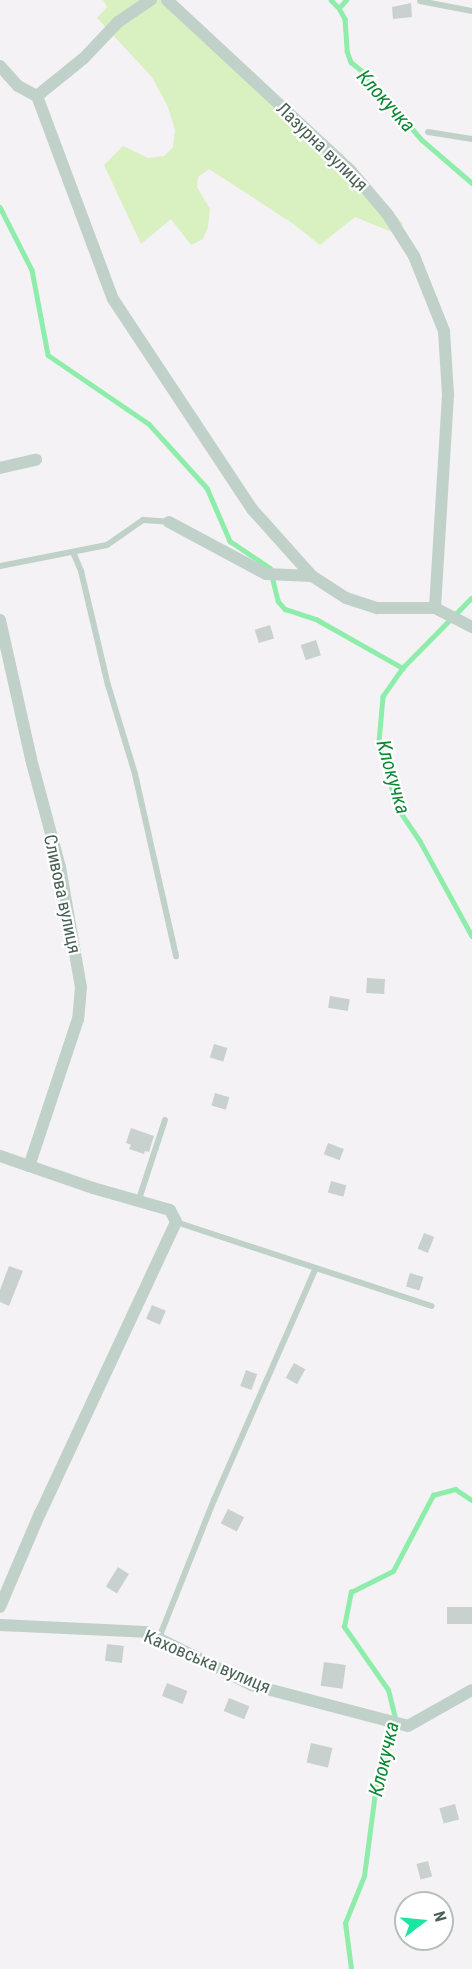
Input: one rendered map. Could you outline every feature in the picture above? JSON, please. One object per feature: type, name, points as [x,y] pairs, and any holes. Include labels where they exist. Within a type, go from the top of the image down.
[{"type":"street","points":[[37,96],[84,58],[118,22],[151,0]]},
{"type":"street","name":"Лазурна вулиця","points":[[167,0],[355,176],[388,215],[419,265],[444,331],[448,395],[435,608]]},
{"type":"street","points":[[0,66],[18,86],[37,96],[113,299],[252,509],[312,576],[346,598],[377,608],[435,608],[468,626]]},
{"type":"street","points":[[0,468],[36,459]]},
{"type":"street","points":[[170,522],[271,575],[312,576]]},
{"type":"street","name":"Сливова вулиця","points":[[0,620],[31,759],[60,867],[81,987],[78,1019],[29,1166]]},
{"type":"street","points":[[0,1156],[93,1188],[139,1199],[170,1210],[176,1222],[40,1513],[0,1607]]},
{"type":"street","name":"Каховська вулиця","points":[[0,1625],[147,1632],[252,1685],[408,1726],[472,1690]]},
{"type":"lane","points":[[420,1],[472,11]]},
{"type":"lane","points":[[428,132],[472,139]]},
{"type":"lane","points":[[0,566],[107,544],[143,520],[170,522]]},
{"type":"lane","points":[[73,552],[81,571],[108,685],[135,774],[177,956]]},
{"type":"lane","points":[[139,1199],[165,1120]]},
{"type":"lane","points":[[176,1222],[432,1306]]},
{"type":"lane","points":[[159,1638],[214,1500],[316,1268]]},
{"type":"green space","points":[[103,0],[170,0],[343,155],[403,224],[392,232],[355,217],[320,245],[292,223],[209,169],[198,177],[197,187],[210,209],[208,227],[203,239],[191,245],[171,219],[141,244],[104,165],[123,146],[148,158],[164,156],[173,147],[175,130],[168,107],[152,77],[97,18],[107,7]]},
{"type":"building","points":[[411,3],[412,17],[393,19],[392,7]]},
{"type":"building","points":[[270,625],[274,638],[259,643],[255,630]]},
{"type":"building","points":[[316,640],[321,655],[306,660],[301,645]]},
{"type":"building","points":[[367,978],[385,979],[384,994],[366,993]]},
{"type":"building","points":[[330,996],[350,999],[348,1011],[328,1008]]},
{"type":"building","points":[[214,1044],[227,1048],[223,1061],[210,1057]]},
{"type":"building","points":[[215,1093],[229,1097],[226,1110],[211,1105]]},
{"type":"building","points":[[131,1128],[154,1136],[149,1152],[145,1151],[144,1154],[129,1149],[131,1145],[126,1143]]},
{"type":"building","points":[[328,1143],[344,1149],[340,1160],[324,1154]]},
{"type":"building","points":[[331,1181],[346,1185],[343,1197],[328,1193]]},
{"type":"building","points":[[424,1233],[434,1237],[428,1253],[418,1249]]},
{"type":"building","points":[[9,1266],[23,1271],[9,1306],[0,1302],[0,1290]]},
{"type":"building","points":[[410,1273],[423,1277],[419,1290],[406,1286]]},
{"type":"building","points":[[152,1305],[166,1311],[160,1325],[146,1319]]},
{"type":"building","points":[[294,1363],[305,1369],[297,1384],[286,1378]]},
{"type":"building","points":[[246,1370],[257,1374],[251,1390],[240,1386]]},
{"type":"building","points":[[228,1509],[244,1517],[237,1531],[221,1523]]},
{"type":"building","points":[[118,1567],[129,1574],[117,1593],[106,1587]]},
{"type":"building","points":[[447,1607],[472,1607],[472,1624],[447,1624]]},
{"type":"building","points":[[107,1644],[124,1646],[122,1663],[105,1661]]},
{"type":"building","points":[[324,1662],[346,1665],[342,1689],[321,1686]]},
{"type":"building","points":[[167,1683],[188,1691],[183,1704],[162,1696]]},
{"type":"building","points":[[229,1698],[249,1706],[244,1719],[224,1711]]},
{"type":"building","points":[[311,1743],[332,1748],[328,1767],[307,1762]]},
{"type":"building","points":[[455,1804],[459,1819],[444,1824],[440,1808]]},
{"type":"building","points":[[428,1861],[432,1876],[421,1880],[416,1864]]},
{"type":"waterway","name":"Клокучка","points":[[331,0],[345,19],[347,51],[351,62],[362,71],[422,140],[472,183]]},
{"type":"waterway","points":[[339,8],[346,0]]},
{"type":"waterway","points":[[0,207],[32,270],[48,355],[149,424],[207,488],[230,541],[270,568],[278,601],[285,609],[316,619],[403,668]]},
{"type":"waterway","name":"Клокучка","points":[[472,598],[403,668],[383,697],[379,742],[397,807],[420,841],[472,936]]},
{"type":"waterway","name":"Клокучка","points":[[351,1969],[345,1923],[364,1876],[376,1785],[396,1722],[388,1690],[344,1627],[351,1592],[393,1571],[433,1495],[455,1489],[472,1500]]}]
